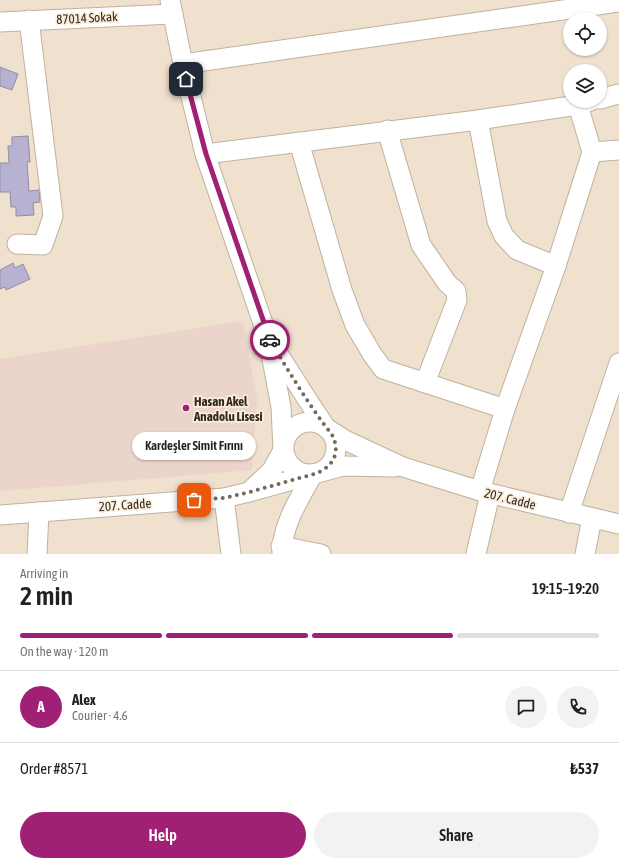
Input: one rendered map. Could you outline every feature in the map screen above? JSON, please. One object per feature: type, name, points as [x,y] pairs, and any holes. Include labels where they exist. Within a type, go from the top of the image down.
[{"type":"street","points":[[183,64],[619,2]]},
{"type":"street","points":[[172,7],[183,64],[206,154],[268,338],[281,407],[283,450],[285,458],[290,466],[296,471],[305,474],[322,472],[329,467],[336,451],[332,434],[326,428],[268,338]]},
{"type":"street","name":"87014 Sokak","points":[[0,22],[172,7]]},
{"type":"street","points":[[17,244],[43,245],[53,216],[29,20]]},
{"type":"street","points":[[607,97],[619,94]]},
{"type":"street","points":[[206,154],[387,130],[478,120],[563,106]]},
{"type":"street","points":[[476,554],[485,493],[505,408],[556,266],[592,152],[586,108]]},
{"type":"street","points":[[478,120],[497,220],[504,236],[517,250],[556,266]]},
{"type":"street","points":[[387,130],[421,245],[447,283],[456,291],[457,300],[425,383]]},
{"type":"street","points":[[299,142],[342,290],[355,325],[372,354],[383,369],[505,408]]},
{"type":"street","points":[[592,152],[619,150]]},
{"type":"street","points":[[570,513],[619,363]]},
{"type":"street","points":[[250,492],[272,470],[283,450],[284,441],[288,433],[298,425],[310,422],[319,424],[345,440],[403,467]]},
{"type":"street","points":[[321,554],[281,550],[293,509],[314,474],[343,466],[403,467]]},
{"type":"street","name":"207. Cadde","points":[[403,467],[485,493],[619,524]]},
{"type":"street","name":"207. Cadde","points":[[0,515],[224,498],[314,474]]},
{"type":"street","points":[[224,498],[230,554]]},
{"type":"street","points":[[37,554],[39,512]]},
{"type":"street","points":[[585,554],[592,518]]},
{"type":"shaded area","points":[[243,321],[257,398],[252,470],[0,491],[0,359]]},
{"type":"building","points":[[0,67],[18,74],[12,90],[0,86]]},
{"type":"building","points":[[28,136],[30,162],[27,162],[29,191],[39,190],[40,202],[33,203],[34,215],[16,216],[16,207],[11,207],[10,192],[0,192],[0,163],[9,163],[8,146],[12,146],[12,137]]},
{"type":"building","points":[[13,263],[15,268],[23,264],[30,279],[6,290],[5,287],[0,289],[0,270]]},
{"type":"way so far","points":[[194,500],[224,498],[322,472],[329,467],[333,459],[336,451],[332,434],[326,428],[270,340]]},
{"type":"place","name":"Hasan Akel Anadolu Lisesi","points":[[186,408]]},
{"type":"place","name":"Kardeşler Simit Fırını","points":[[194,500]]},
{"type":"route","points":[[186,79],[206,154],[268,338],[270,340]]}]
